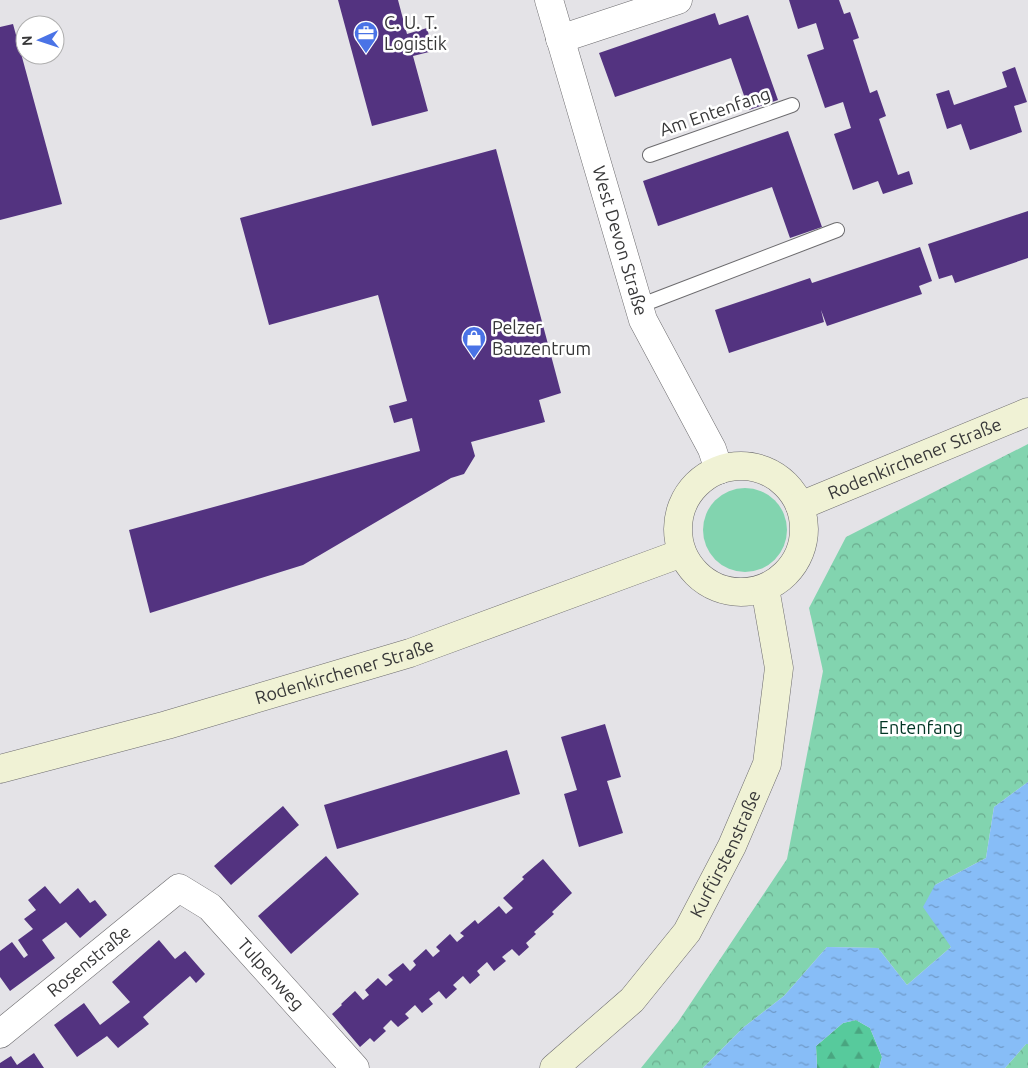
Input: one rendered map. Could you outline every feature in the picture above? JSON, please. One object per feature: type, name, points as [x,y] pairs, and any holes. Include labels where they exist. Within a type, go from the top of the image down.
[{"type":"main road","name":"Rodenkirchener Straße","points":[[800,506],[1028,412]]},
{"type":"main road","points":[[741,466],[763,470],[783,481],[793,493],[800,506],[804,529],[796,561],[788,572],[765,588],[746,593],[734,592],[713,586],[694,571],[682,553],[678,522],[685,501],[698,483],[720,470],[741,466]]},
{"type":"main road","name":"Rodenkirchener Straße","points":[[0,769],[167,725],[410,653],[682,553]]},
{"type":"main road","name":"Kurfürstenstraße","points":[[554,1068],[632,1000],[687,932],[732,846],[767,764],[779,668],[765,588]]},
{"type":"street","name":"West Devon Straße","points":[[549,0],[644,320],[712,449],[720,470]]},
{"type":"street","points":[[560,39],[678,0]]},
{"type":"street","name":"Rosenstraße","points":[[0,1034],[179,888]]},
{"type":"street","name":"Tulpenweg","points":[[179,888],[210,907],[355,1068]]},
{"type":"lane","name":"Am Entenfang","points":[[650,155],[792,105]]},
{"type":"lane","points":[[639,306],[837,230]]},
{"type":"green space","name":"Entenfang","points":[[1028,444],[1028,782],[994,807],[986,858],[935,885],[951,947],[907,985],[878,948],[827,947],[784,996],[744,1027],[703,1068],[641,1068],[678,1022],[787,859],[823,671],[809,608],[846,537]]},
{"type":"green space","points":[[745,488],[761,491],[775,500],[784,514],[787,530],[784,546],[775,560],[761,569],[745,572],[729,569],[715,560],[706,546],[703,530],[706,514],[715,500],[729,491]]},
{"type":"green space","points":[[856,1020],[870,1028],[882,1057],[879,1068],[817,1068],[816,1046],[843,1023]]},
{"type":"green space","points":[[1028,1044],[1028,1068],[1005,1068]]},
{"type":"water","points":[[1028,782],[1028,1044],[1005,1068],[879,1068],[882,1057],[870,1028],[856,1020],[843,1023],[816,1046],[817,1068],[703,1068],[744,1027],[784,996],[827,947],[878,948],[907,985],[951,947],[923,907],[935,885],[986,858],[994,807]]},
{"type":"building","points":[[338,0],[398,0],[407,34],[427,28],[433,51],[413,56],[428,111],[372,126]]},
{"type":"building","points":[[789,0],[839,0],[844,14],[850,12],[859,38],[853,40],[870,93],[877,90],[886,116],[879,119],[898,175],[909,171],[913,184],[883,194],[878,181],[853,190],[834,134],[851,128],[843,102],[825,108],[807,55],[824,49],[816,23],[798,29]]},
{"type":"building","points":[[715,13],[719,25],[748,15],[778,100],[749,110],[731,58],[615,97],[599,53]]},
{"type":"building","points":[[13,24],[15,31],[15,65],[24,65],[62,204],[0,220],[0,27]]},
{"type":"building","points":[[1015,67],[1027,102],[1014,106],[1022,132],[970,150],[961,124],[947,129],[936,94],[949,90],[954,105],[1007,87],[1002,72]]},
{"type":"building","points":[[788,131],[822,227],[790,238],[772,187],[658,226],[643,181]]},
{"type":"building","name":"Pelzer Bauzentrum","points":[[496,149],[561,393],[539,400],[545,422],[471,442],[475,456],[464,474],[451,478],[303,565],[150,613],[129,530],[420,451],[412,418],[394,423],[389,406],[407,401],[378,295],[269,325],[240,218]]},
{"type":"building","points":[[1028,211],[1028,258],[955,283],[952,275],[939,279],[928,244]]},
{"type":"building","points":[[920,247],[932,281],[919,286],[922,294],[827,326],[821,310],[824,322],[729,353],[715,310],[810,278],[812,283]]},
{"type":"building","points":[[605,724],[621,777],[607,781],[623,833],[579,847],[564,794],[577,790],[561,737]]},
{"type":"building","points":[[507,750],[520,794],[337,849],[324,805]]},
{"type":"building","points":[[283,806],[299,825],[231,885],[214,866]]},
{"type":"building","points":[[326,856],[359,894],[291,954],[258,916]]},
{"type":"building","points":[[543,859],[572,893],[552,912],[554,914],[534,932],[536,934],[526,943],[529,947],[519,956],[512,949],[502,957],[506,961],[494,971],[487,962],[477,971],[480,975],[470,984],[463,976],[453,985],[457,989],[446,999],[439,991],[429,999],[433,1004],[422,1013],[415,1005],[405,1014],[409,1018],[398,1027],[391,1020],[383,1028],[386,1031],[374,1042],[370,1038],[360,1047],[332,1014],[341,1004],[355,991],[363,1000],[369,995],[365,990],[378,978],[386,986],[393,980],[388,975],[403,963],[410,971],[416,965],[413,961],[426,949],[433,957],[440,951],[436,947],[450,934],[457,942],[464,936],[460,933],[475,920],[478,924],[499,906],[506,914],[513,908],[503,898],[524,879],[522,877]]},
{"type":"building","points":[[45,886],[60,904],[78,888],[90,903],[95,900],[107,915],[80,938],[66,922],[42,940],[55,958],[10,991],[0,977],[0,951],[12,942],[24,958],[28,955],[18,940],[33,929],[24,919],[36,910],[28,900]]},
{"type":"building","points":[[159,940],[175,959],[185,951],[205,974],[196,983],[190,976],[143,1017],[149,1024],[118,1048],[107,1036],[77,1057],[54,1025],[84,1003],[100,1025],[130,1002],[112,982]]},
{"type":"building","points":[[34,1053],[44,1068],[0,1068],[0,1063],[11,1056],[17,1065]]},
{"type":"place","name":"C. U. T. Logistik","points":[[366,54]]},
{"type":"place","name":"Pelzer Bauzentrum","points":[[474,359]]}]
